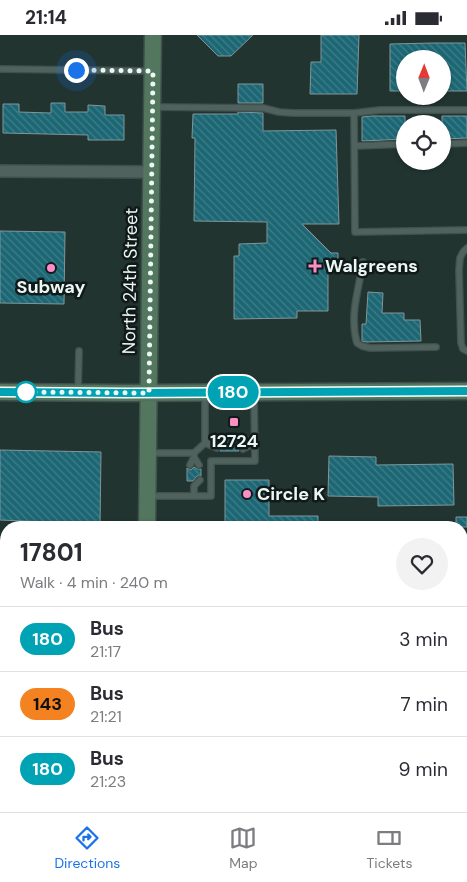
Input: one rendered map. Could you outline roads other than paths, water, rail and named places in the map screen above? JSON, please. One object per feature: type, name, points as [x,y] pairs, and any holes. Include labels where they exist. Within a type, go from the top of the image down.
[{"type":"main road","name":"North 24th Street","points":[[147,521],[154,35]]},
{"type":"main road","points":[[0,392],[467,391]]},
{"type":"street","points":[[0,171],[152,172]]},
{"type":"lane","points":[[0,69],[153,71]]},
{"type":"lane","points":[[152,107],[263,108],[279,113],[467,110]]},
{"type":"lane","points":[[354,113],[355,232],[467,230]]},
{"type":"lane","points":[[451,144],[467,143]]},
{"type":"lane","points":[[355,146],[396,145]]},
{"type":"lane","points":[[467,248],[462,252],[459,270],[461,343],[463,349],[467,351]]},
{"type":"lane","points":[[363,262],[360,284],[355,298],[354,334],[357,343],[370,348],[436,347]]},
{"type":"lane","points":[[78,351],[78,393]]},
{"type":"lane","points":[[148,496],[210,496],[210,461],[255,461],[254,392]]},
{"type":"lane","points":[[205,393],[205,443]]},
{"type":"lane","points":[[190,465],[194,455],[205,443],[217,439]]},
{"type":"lane","points":[[243,439],[254,443]]},
{"type":"lane","points":[[205,443],[217,448]]},
{"type":"lane","points":[[243,449],[254,443]]},
{"type":"lane","points":[[148,453],[194,455]]},
{"type":"lane","points":[[194,455],[199,465]]},
{"type":"lane","points":[[190,481],[194,486],[194,496]]},
{"type":"lane","points":[[194,486],[200,481]]},
{"type":"place","name":"Walgreens","points":[[315,266]]},
{"type":"place","name":"Subway","points":[[51,268]]},
{"type":"place","name":"12724","points":[[234,422]]},
{"type":"place","name":"Circle K","points":[[247,494]]}]
